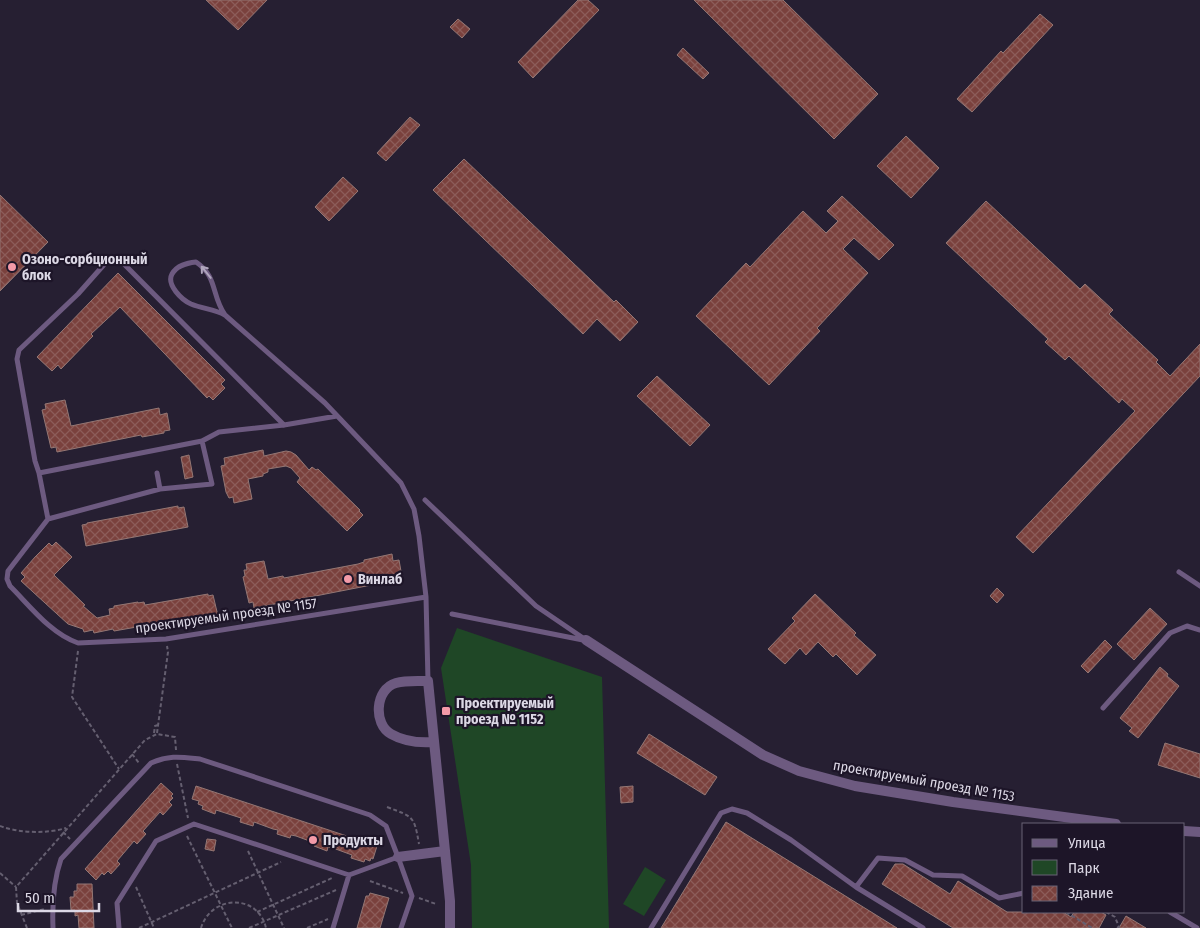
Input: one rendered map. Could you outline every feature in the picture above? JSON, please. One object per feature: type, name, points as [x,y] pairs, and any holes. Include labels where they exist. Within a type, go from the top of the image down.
[{"type":"street","name":"проектируемый проезд № 1153","points":[[586,640],[763,755],[799,771],[855,786],[985,807],[1108,823]]},
{"type":"street","points":[[434,742],[413,741],[390,734],[383,726],[380,720],[380,701],[389,687],[396,683],[428,681],[446,851],[450,928]]},
{"type":"street","points":[[1185,831],[1200,832]]},
{"type":"street","points":[[398,857],[446,851]]},
{"type":"lane","points":[[202,441],[212,484],[160,489],[48,519],[40,473],[35,461],[17,358],[19,350],[78,294],[109,259],[120,260],[284,425]]},
{"type":"lane","points":[[225,315],[217,301],[209,273],[203,267],[196,262],[187,263],[174,272],[171,276],[172,284],[183,299],[190,304],[225,315],[325,403],[401,483],[414,509],[419,536],[426,597],[428,681]]},
{"type":"lane","points":[[40,473],[202,441],[219,432],[284,425],[337,416]]},
{"type":"lane","points":[[157,473],[160,489]]},
{"type":"lane","points":[[425,500],[536,606],[586,640]]},
{"type":"lane","name":"проектируемый проезд № 1157","points":[[48,519],[8,571],[7,579],[10,586],[56,630],[67,639],[78,644],[166,639],[426,597]]},
{"type":"lane","points":[[1179,572],[1200,586]]},
{"type":"lane","points":[[452,614],[586,640]]},
{"type":"lane","points":[[1103,708],[1170,633],[1187,626],[1200,630]]},
{"type":"lane","points":[[53,928],[52,907],[55,878],[60,859],[151,763],[162,758],[176,756],[200,759],[370,815],[386,826],[412,896],[401,928]]},
{"type":"lane","points":[[650,928],[721,812],[732,809],[747,813],[791,840],[856,887],[923,928]]},
{"type":"lane","points":[[119,928],[117,903],[156,841],[194,824],[346,874],[398,857]]},
{"type":"lane","points":[[856,887],[878,858],[905,860],[933,875],[962,876],[999,898],[1022,893]]},
{"type":"lane","points":[[333,928],[345,886],[346,874]]},
{"type":"lane","points":[[1172,913],[1197,928]]},
{"type":"path","points":[[155,734],[158,725],[168,652],[166,639]]},
{"type":"path","points":[[78,652],[72,697],[119,769]]},
{"type":"path","points":[[27,928],[16,903],[16,887],[132,754],[145,740],[155,734],[175,737],[176,756],[189,826]]},
{"type":"path","points":[[132,754],[139,764]]},
{"type":"path","points":[[387,806],[410,816],[416,823],[420,847],[419,854]]},
{"type":"path","points":[[0,826],[12,830],[32,831],[59,830],[68,827]]},
{"type":"path","points":[[183,828],[232,928]]},
{"type":"path","points":[[63,832],[71,840]]},
{"type":"path","points":[[243,840],[284,928]]},
{"type":"path","points":[[138,928],[292,856]]},
{"type":"path","points":[[0,873],[16,887]]},
{"type":"path","points":[[257,912],[346,874]]},
{"type":"path","points":[[132,878],[154,928]]},
{"type":"path","points":[[249,928],[345,886]]},
{"type":"path","points":[[201,928],[207,914],[220,905],[233,902],[240,903],[257,912],[264,921],[266,928]]},
{"type":"path","points":[[21,915],[52,907]]},
{"type":"path","points":[[1068,913],[1092,928]]},
{"type":"path","points":[[1108,913],[1115,918],[1120,927],[1117,928]]},
{"type":"path","points":[[306,928],[337,916]]},
{"type":"green space","points":[[457,628],[602,677],[609,928],[472,928],[471,865],[441,668]]},
{"type":"green space","points":[[645,867],[666,880],[644,916],[623,904]]},
{"type":"building","points":[[206,0],[267,0],[238,30]]},
{"type":"building","points":[[578,0],[588,0],[599,10],[533,78],[518,62]]},
{"type":"building","points":[[694,0],[783,0],[878,94],[834,139]]},
{"type":"building","points":[[1040,14],[1053,25],[972,112],[957,99],[1001,51],[1003,53]]},
{"type":"building","points":[[458,19],[470,29],[462,38],[450,27]]},
{"type":"building","points":[[683,48],[709,73],[703,79],[677,55]]},
{"type":"building","points":[[410,117],[420,125],[386,161],[377,153]]},
{"type":"building","points":[[906,136],[939,168],[911,198],[877,166]]},
{"type":"building","points":[[464,159],[614,302],[616,300],[638,322],[620,341],[597,319],[583,334],[433,190]]},
{"type":"building","points":[[343,177],[358,191],[329,221],[315,207]]},
{"type":"building","name":"Озоно-сорбционный блок","points":[[0,195],[48,242],[0,291]]},
{"type":"building","points":[[842,196],[894,245],[879,260],[854,238],[843,249],[868,273],[817,328],[820,331],[769,385],[696,316],[746,263],[750,267],[803,211],[826,233],[838,221],[827,211]]},
{"type":"building","points":[[986,201],[1080,289],[1085,284],[1113,310],[1109,314],[1158,360],[1156,362],[1170,376],[1200,344],[1200,376],[1033,553],[1016,537],[1135,411],[1122,399],[1119,403],[1069,356],[1065,360],[1045,342],[1048,339],[946,243]]},
{"type":"building","points":[[118,273],[225,380],[221,384],[225,388],[213,400],[209,396],[207,398],[120,307],[91,334],[93,336],[61,369],[58,365],[52,371],[37,357]]},
{"type":"building","points":[[657,376],[710,425],[690,446],[637,396]]},
{"type":"building","points":[[65,400],[71,426],[159,408],[160,415],[167,413],[170,430],[164,431],[164,433],[142,437],[141,435],[57,452],[56,447],[51,448],[42,410],[46,409],[45,404]]},
{"type":"building","points":[[263,450],[264,456],[286,451],[291,452],[309,470],[312,467],[316,470],[318,469],[363,515],[347,531],[297,482],[300,478],[291,468],[286,466],[268,469],[268,472],[263,474],[263,476],[248,479],[252,499],[234,503],[233,497],[229,498],[226,492],[221,466],[225,465],[224,458]]},
{"type":"building","points":[[189,455],[193,477],[185,479],[181,457]]},
{"type":"building","points":[[178,506],[178,508],[184,507],[188,527],[86,546],[82,525]]},
{"type":"building","points":[[56,542],[72,557],[54,575],[97,618],[110,615],[109,609],[114,608],[114,606],[138,602],[144,602],[145,605],[208,594],[208,596],[213,595],[218,616],[149,629],[148,625],[114,631],[113,629],[94,633],[93,630],[84,632],[83,629],[68,624],[21,581],[25,577],[21,573],[35,557],[49,543],[52,546]]},
{"type":"building","points":[[392,554],[393,561],[399,560],[402,577],[396,578],[397,580],[254,608],[253,602],[249,603],[243,577],[245,576],[244,570],[247,570],[246,564],[264,561],[268,579],[283,576],[284,578],[358,564],[364,562],[364,560]]},
{"type":"building","points":[[997,588],[1004,595],[997,603],[990,596]]},
{"type":"building","points":[[815,594],[876,655],[857,675],[836,654],[833,657],[818,642],[806,655],[800,648],[785,664],[768,649],[795,621],[792,618]]},
{"type":"building","points":[[1150,608],[1167,624],[1134,660],[1117,644]]},
{"type":"building","points":[[1105,640],[1112,647],[1088,673],[1081,666]]},
{"type":"building","points":[[1160,667],[1179,686],[1138,738],[1129,731],[1132,728],[1120,718]]},
{"type":"building","points":[[649,734],[717,777],[705,795],[637,753]]},
{"type":"building","points":[[1165,743],[1200,754],[1200,778],[1158,765]]},
{"type":"building","points":[[161,783],[173,794],[171,796],[173,798],[169,802],[172,805],[163,815],[160,812],[143,831],[146,834],[137,844],[134,841],[117,861],[120,864],[111,874],[108,871],[104,875],[102,873],[96,880],[85,869]]},
{"type":"building","points":[[196,786],[377,846],[373,859],[371,858],[370,861],[365,859],[364,862],[351,858],[352,855],[333,848],[328,847],[327,851],[314,846],[315,843],[296,836],[291,835],[290,838],[277,834],[278,830],[254,822],[253,826],[240,822],[241,818],[216,810],[215,814],[202,809],[203,806],[198,804],[199,801],[192,799]]},
{"type":"building","points":[[633,786],[633,802],[621,803],[620,787]]},
{"type":"building","points":[[726,822],[897,928],[661,928]]},
{"type":"building","points":[[207,839],[216,840],[214,851],[205,849]]},
{"type":"building","points":[[895,864],[903,864],[950,894],[958,881],[1007,912],[1065,913],[1071,917],[1073,913],[1103,913],[1106,915],[1099,928],[953,928],[882,884]]},
{"type":"building","points":[[77,884],[92,884],[94,928],[79,928],[78,915],[75,916],[75,910],[71,910],[70,897],[74,897],[74,891],[77,891]]},
{"type":"building","points":[[370,893],[389,898],[380,928],[357,928],[366,896],[369,896]]},
{"type":"building","points":[[1126,916],[1146,928],[1119,928]]},
{"type":"place","name":"Озоно-сорбционный блок","points":[[12,267]]},
{"type":"place","name":"Винлаб","points":[[348,579]]},
{"type":"place","name":"Проектируемый проезд № 1152","points":[[446,711]]},
{"type":"place","name":"Продукты","points":[[313,840]]}]
